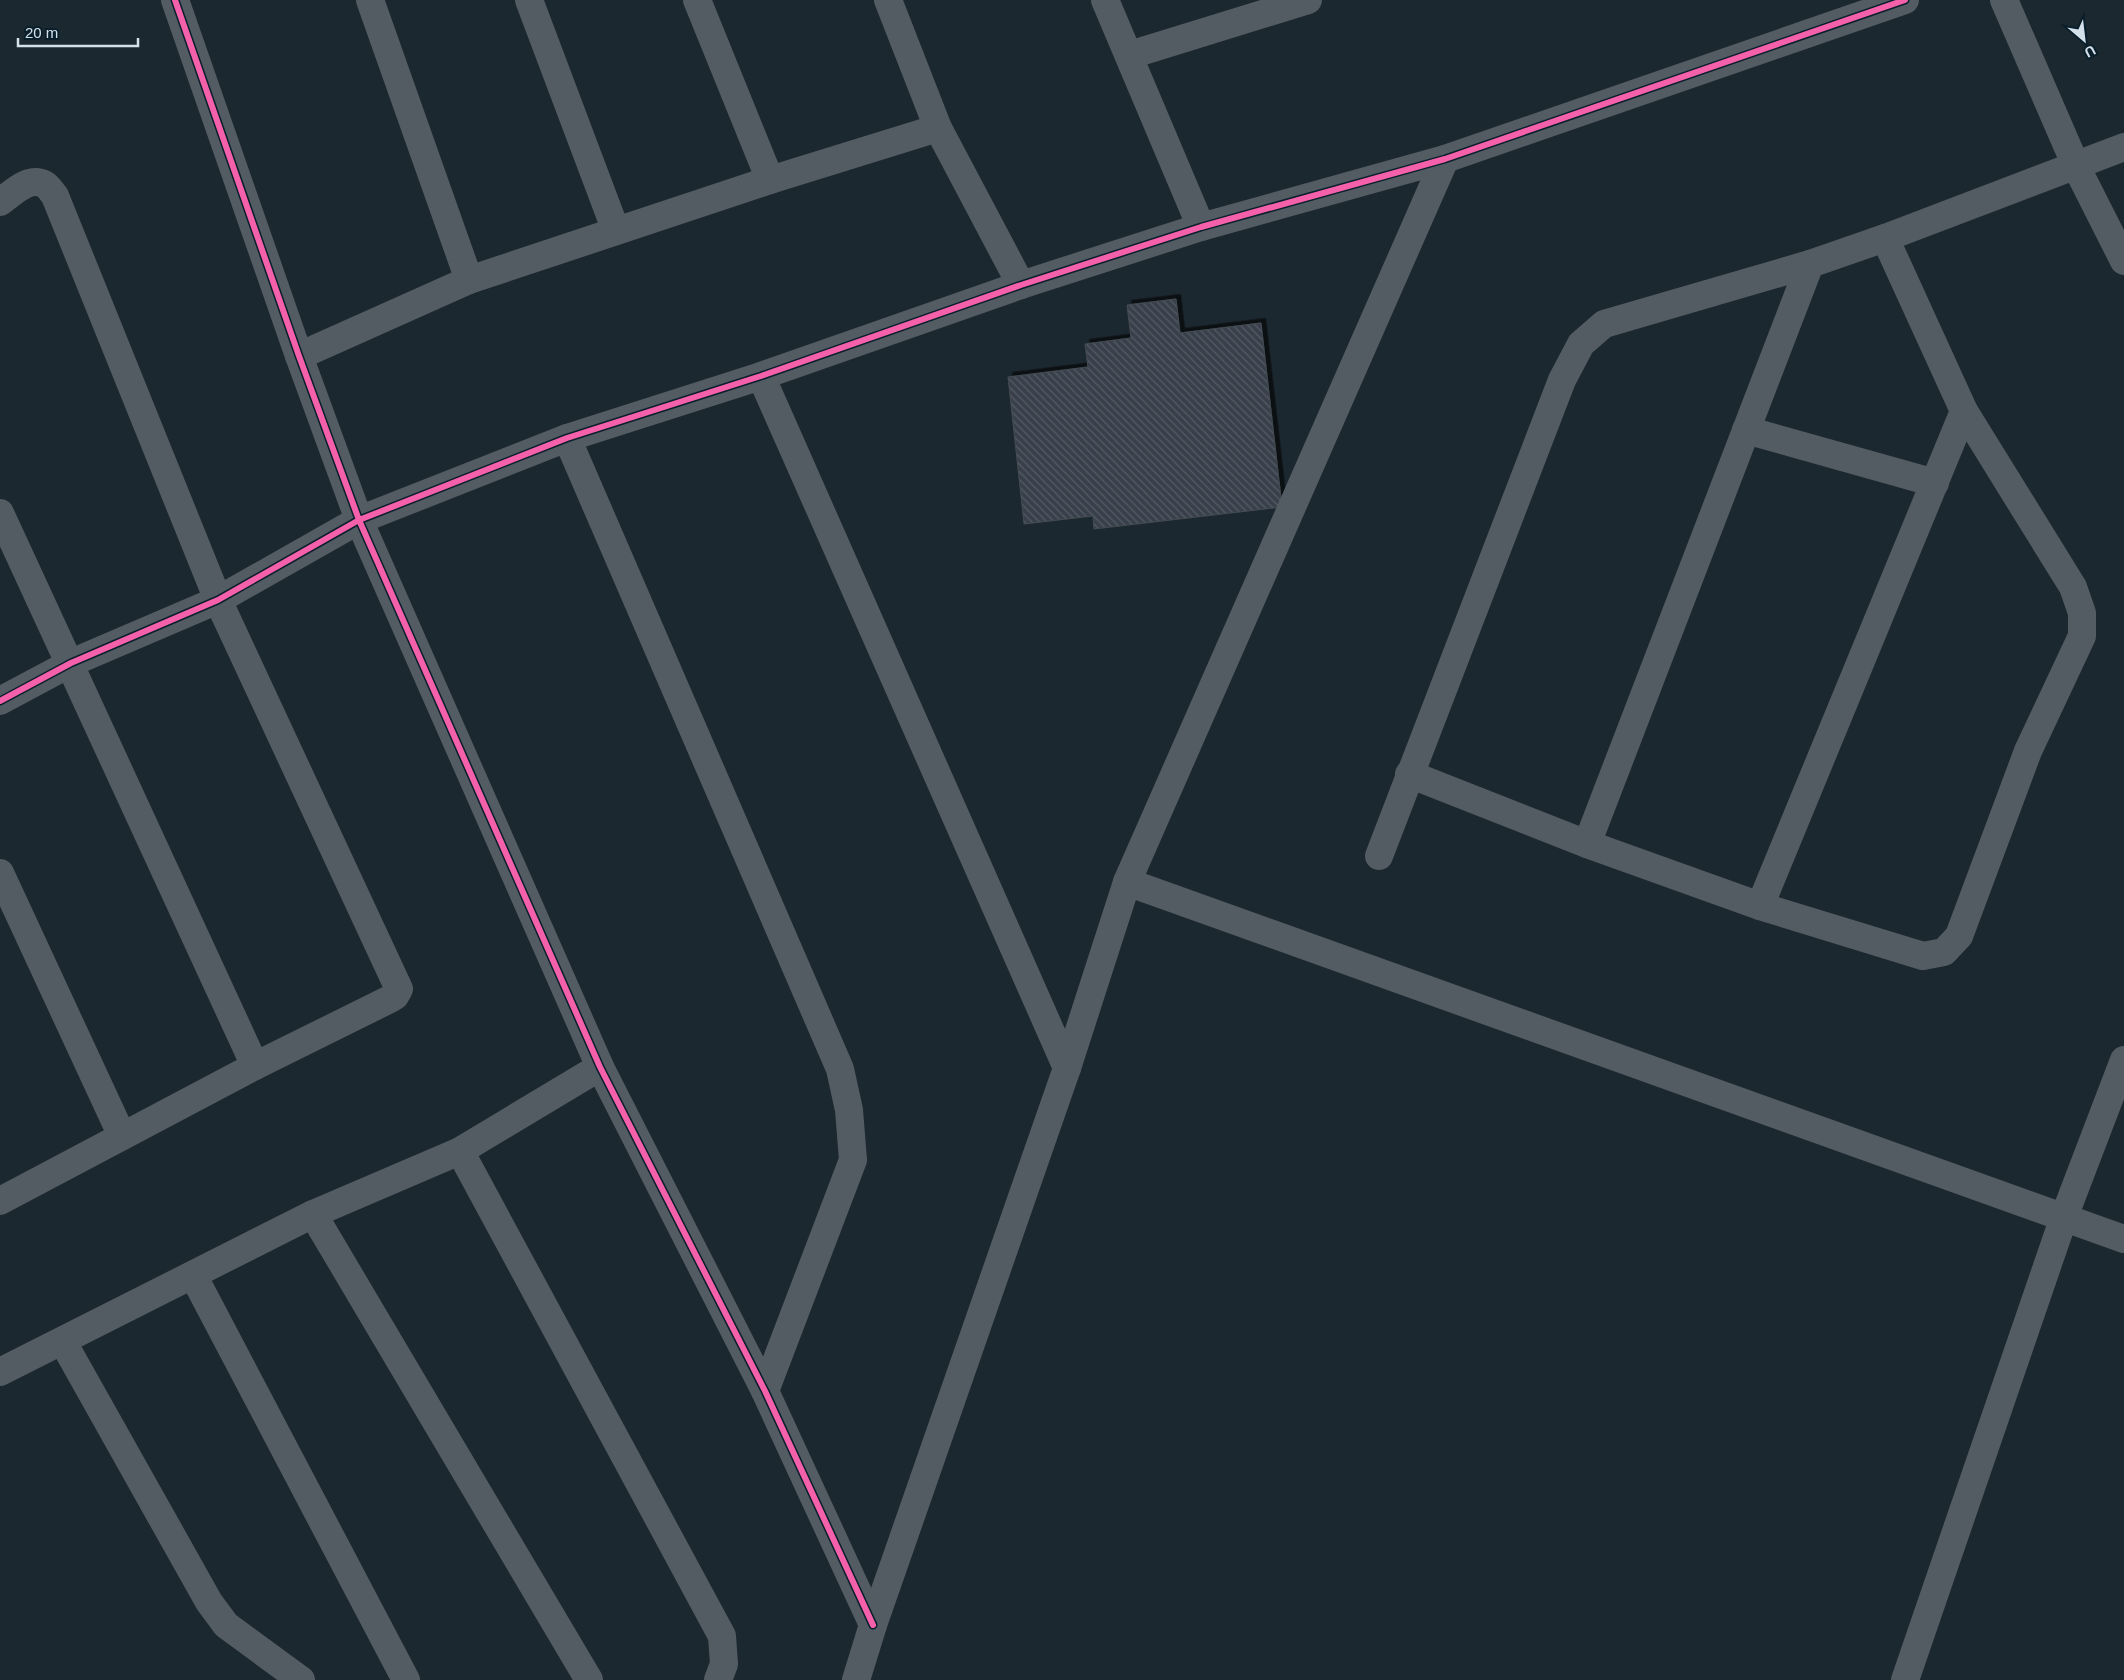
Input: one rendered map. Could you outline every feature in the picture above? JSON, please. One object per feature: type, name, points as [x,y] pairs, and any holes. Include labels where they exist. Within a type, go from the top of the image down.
[{"type":"street","points":[[175,0],[298,356],[359,520],[600,1067],[765,1391],[873,1625]]},
{"type":"street","points":[[370,0],[469,280]]},
{"type":"street","points":[[529,0],[616,231]]},
{"type":"street","points":[[697,0],[770,180]]},
{"type":"street","points":[[888,0],[938,128],[1021,285]]},
{"type":"street","points":[[1105,0],[1130,55],[1201,227]]},
{"type":"street","points":[[0,701],[71,664],[218,600],[359,520],[567,438],[761,376],[1021,285],[1201,227],[1445,159],[1905,0]]},
{"type":"street","points":[[2004,0],[2076,166],[2124,261]]},
{"type":"street","points":[[1130,55],[1294,2]]},
{"type":"street","points":[[298,356],[469,280],[770,180],[938,128]]},
{"type":"street","points":[[1379,856],[1562,380],[1581,344],[1604,324],[1810,264],[1885,238],[2124,147]]},
{"type":"street","points":[[856,1680],[873,1625],[1067,1068],[1127,882],[1445,159]]},
{"type":"street","points":[[0,202],[23,185],[35,182],[45,184],[55,196],[218,600],[399,989],[390,1000],[255,1066],[0,1201]]},
{"type":"street","points":[[1409,774],[1587,844],[1760,906],[1923,956],[1944,952],[1959,936],[2028,751],[2082,636],[2082,613],[2073,587],[1964,411],[1885,238]]},
{"type":"street","points":[[1587,844],[1810,264]]},
{"type":"street","points":[[761,376],[1067,1068]]},
{"type":"street","points":[[1760,906],[1964,411]]},
{"type":"street","points":[[1746,430],[1935,483]]},
{"type":"street","points":[[567,438],[840,1069],[849,1110],[853,1160],[765,1391]]},
{"type":"street","points":[[0,514],[71,664],[255,1066]]},
{"type":"street","points":[[0,873],[122,1136]]},
{"type":"street","points":[[1127,882],[2124,1239]]},
{"type":"street","points":[[1905,1680],[2064,1217],[2124,1060]]},
{"type":"street","points":[[0,1372],[63,1342],[313,1214],[460,1151],[600,1067]]},
{"type":"street","points":[[460,1151],[722,1636],[724,1664],[718,1680]]},
{"type":"street","points":[[313,1214],[589,1680]]},
{"type":"street","points":[[193,1275],[406,1680]]},
{"type":"street","points":[[63,1342],[209,1602],[226,1625],[301,1680]]},
{"type":"building","points":[[1176,299],[1180,333],[1261,323],[1282,507],[1094,529],[1093,516],[1024,524],[1008,377],[1088,367],[1085,344],[1131,338],[1127,305]]},
{"type":"cycle path","points":[[175,0],[299,356],[359,520],[600,1067],[765,1391],[873,1625]]},
{"type":"cycle path","points":[[0,701],[71,663],[218,600],[359,520],[567,438],[761,376],[1021,285],[1201,227],[1445,159],[1905,0]]}]
